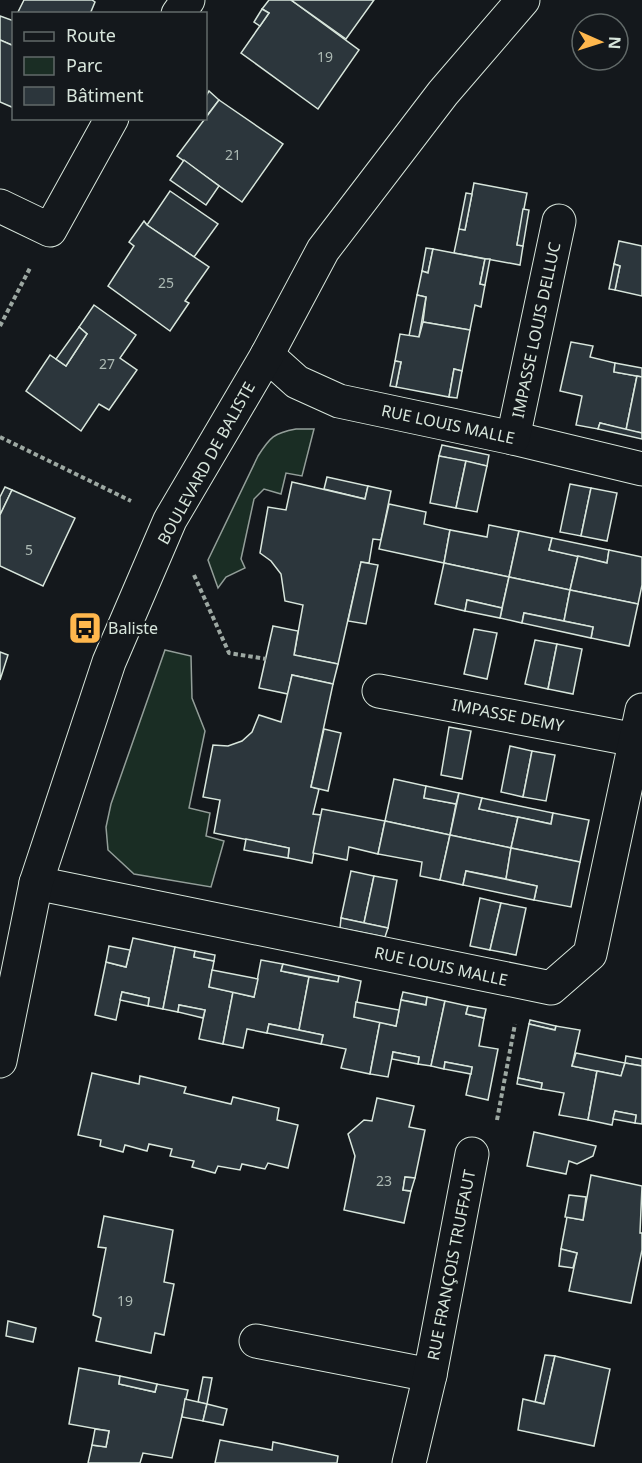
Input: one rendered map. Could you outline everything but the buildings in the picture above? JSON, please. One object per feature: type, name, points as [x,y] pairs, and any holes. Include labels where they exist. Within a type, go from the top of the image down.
[{"type":"street","name":"BOULEVARD DE BALISTE","points":[[0,1061],[36,883],[110,662],[170,520],[267,355],[323,250],[443,93],[523,0]]},
{"type":"street","points":[[0,206],[50,230],[111,120]]},
{"type":"street","name":"IMPASSE LOUIS DELLUC","points":[[513,438],[559,221]]},
{"type":"street","name":"RUE LOUIS MALLE","points":[[267,355],[297,382],[339,401],[513,438],[642,469]]},
{"type":"street","name":"IMPASSE DEMY","points":[[379,691],[639,725]]},
{"type":"street","name":"RUE LOUIS MALLE","points":[[36,883],[551,988],[590,954],[639,725]]},
{"type":"street","name":"RUE FRANÇOIS TRUFFAUT","points":[[409,1463],[430,1375],[472,1154]]},
{"type":"street","name":"RUE FRANÇOIS TRUFFAUT","points":[[256,1341],[430,1375]]},
{"type":"path","points":[[0,326],[50,230]]},
{"type":"path","points":[[472,1154],[496,1126],[522,982]]},
{"type":"green space","points":[[296,429],[314,429],[302,476],[286,473],[281,494],[264,489],[254,499],[241,559],[245,568],[226,577],[218,588],[208,560],[258,456],[273,437]]},
{"type":"green space","points":[[165,650],[191,656],[192,698],[205,731],[189,808],[210,813],[206,836],[224,841],[211,887],[134,874],[108,850],[106,827],[111,804]]},
{"type":"place","name":"Baliste","points":[[85,628]]}]
